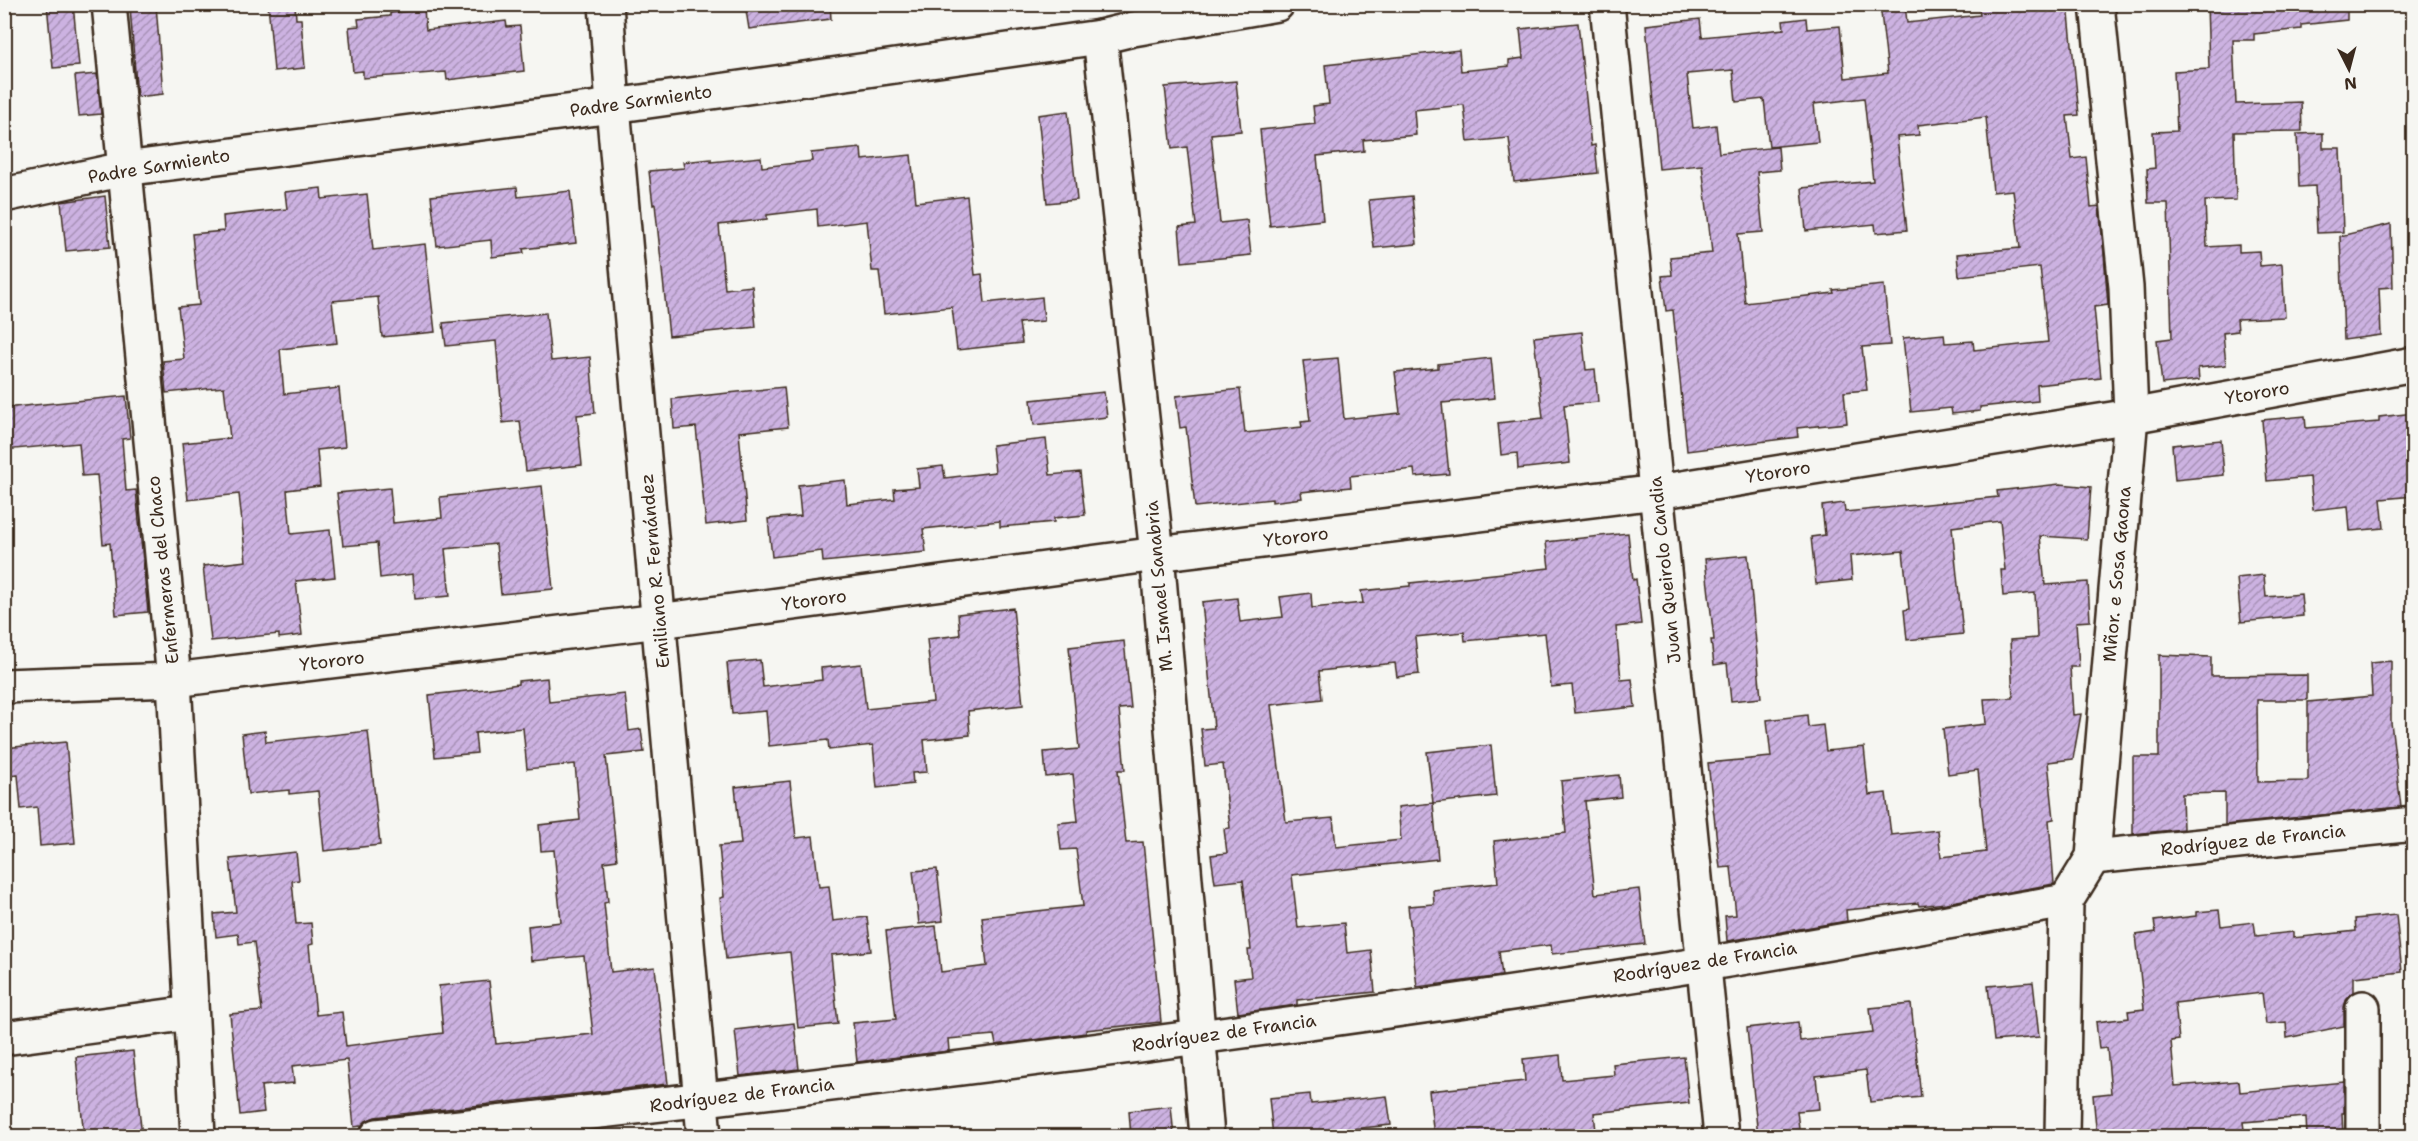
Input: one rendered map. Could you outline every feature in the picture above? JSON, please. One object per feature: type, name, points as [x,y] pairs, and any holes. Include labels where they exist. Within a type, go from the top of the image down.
[{"type":"street","name":"Enfermeras del Chaco","points":[[109,4],[174,680],[198,1137]]},
{"type":"street","name":"Emiliano R. Fernández","points":[[606,4],[704,1137]]},
{"type":"street","name":"Padre Sarmiento","points":[[4,195],[124,169],[1100,38],[1132,17],[1277,4]]},
{"type":"street","name":"Juan Queirolo Candia","points":[[1607,4],[1721,1137]]},
{"type":"street","name":"Mñor. e Sosa Gaona","points":[[2066,901],[2093,857],[2131,416],[2126,287],[2097,4]]},
{"type":"street","name":"M. Ismael Sanabria","points":[[1100,38],[1157,554],[1207,1137]]},
{"type":"street","name":"Ytororo","points":[[4,686],[174,680],[659,621],[1157,554],[1657,492],[2131,416],[2414,364]]},
{"type":"street","name":"Rodríguez de Francia","points":[[2093,857],[2414,824]]},
{"type":"street","name":"Rodríguez de Francia","points":[[377,1137],[701,1101],[1198,1038],[1704,964],[2066,901]]},
{"type":"street","points":[[2062,1137],[2066,901]]},
{"type":"street","points":[[2363,1008],[2363,1137]]},
{"type":"street","points":[[4,1038],[191,1013]]},
{"type":"building","points":[[47,4],[73,4],[79,66],[53,68]]},
{"type":"building","points":[[268,4],[295,4],[296,19],[301,19],[305,68],[274,71]]},
{"type":"building","points":[[745,4],[830,4],[831,19],[749,29]]},
{"type":"building","points":[[1880,4],[1905,4],[1907,23],[1980,15],[1978,4],[2068,4],[2079,115],[2067,116],[2072,159],[2086,157],[2091,207],[2099,206],[2104,254],[2108,305],[2094,307],[2101,378],[2037,385],[2038,401],[1980,407],[1980,411],[1952,414],[1951,408],[1911,412],[1903,338],[1944,334],[1945,343],[1973,341],[1974,350],[2048,342],[2040,267],[1959,276],[1957,254],[2020,248],[2013,190],[1993,192],[1986,117],[1918,125],[1919,135],[1897,137],[1907,230],[1876,233],[1875,224],[1806,231],[1802,188],[1873,181],[1864,98],[1814,104],[1818,142],[1769,147],[1764,99],[1736,102],[1733,70],[1687,74],[1693,128],[1716,125],[1719,153],[1778,147],[1780,170],[1757,172],[1763,232],[1738,234],[1745,303],[1884,285],[1890,345],[1862,347],[1867,390],[1844,392],[1847,423],[1797,428],[1798,437],[1687,451],[1673,310],[1666,311],[1662,276],[1672,275],[1670,257],[1712,253],[1702,165],[1659,169],[1646,25],[1700,19],[1702,37],[1784,29],[1783,21],[1806,18],[1807,29],[1840,26],[1845,78],[1888,73]]},
{"type":"building","points":[[2207,4],[2347,4],[2347,20],[2301,25],[2301,29],[2254,34],[2254,40],[2233,40],[2236,104],[2301,102],[2302,131],[2234,132],[2236,200],[2205,201],[2207,247],[2239,245],[2239,252],[2259,251],[2260,266],[2282,264],[2285,317],[2237,319],[2238,331],[2223,333],[2226,365],[2198,368],[2199,380],[2162,384],[2157,340],[2172,338],[2168,203],[2148,203],[2147,169],[2155,168],[2153,132],[2177,131],[2174,71],[2209,69]]},
{"type":"building","points":[[156,5],[163,94],[137,97],[130,7]]},
{"type":"building","points":[[424,10],[426,30],[506,21],[507,27],[520,26],[524,71],[447,80],[446,72],[363,78],[363,71],[353,72],[349,27],[359,26],[358,19]]},
{"type":"building","points":[[1578,23],[1591,146],[1595,145],[1598,173],[1514,182],[1509,138],[1468,142],[1464,105],[1414,110],[1416,135],[1363,140],[1364,151],[1317,156],[1323,220],[1270,226],[1260,130],[1315,124],[1313,106],[1329,104],[1325,65],[1459,50],[1461,71],[1509,66],[1509,60],[1523,58],[1520,29]]},
{"type":"building","points":[[97,74],[101,114],[79,116],[75,76]]},
{"type":"building","points":[[1236,81],[1241,131],[1211,134],[1220,223],[1247,220],[1251,255],[1182,262],[1179,227],[1196,225],[1187,147],[1172,149],[1165,87]]},
{"type":"building","points":[[1068,111],[1077,200],[1047,203],[1038,115]]},
{"type":"building","points":[[2323,133],[2323,148],[2340,148],[2343,232],[2317,233],[2315,186],[2299,187],[2297,134]]},
{"type":"building","points":[[861,148],[862,160],[911,155],[916,202],[967,196],[975,275],[982,274],[985,303],[1042,297],[1044,321],[1019,323],[1022,343],[957,350],[952,307],[884,314],[879,271],[872,271],[867,221],[818,227],[817,209],[767,215],[767,219],[719,225],[725,289],[752,286],[756,327],[669,336],[655,204],[653,205],[649,171],[684,168],[683,162],[761,157],[762,167],[812,161],[811,153]]},
{"type":"building","points":[[517,187],[518,197],[570,191],[576,243],[523,249],[524,253],[492,257],[491,240],[437,246],[431,196]]},
{"type":"building","points":[[321,188],[322,199],[367,194],[373,250],[425,244],[435,332],[382,337],[378,297],[332,301],[337,343],[280,349],[284,394],[339,388],[345,447],[317,450],[320,486],[287,490],[291,534],[330,530],[335,577],[296,581],[302,635],[279,638],[279,634],[211,641],[203,566],[246,561],[239,494],[188,500],[182,443],[230,438],[224,387],[166,393],[163,361],[184,359],[178,307],[199,305],[192,234],[224,231],[223,216],[287,209],[285,192]]},
{"type":"building","points":[[105,196],[110,247],[66,251],[61,202]]},
{"type":"building","points":[[1412,196],[1417,244],[1374,248],[1369,200]]},
{"type":"building","points":[[2391,224],[2393,287],[2379,288],[2381,335],[2344,340],[2340,236]]},
{"type":"building","points":[[546,313],[551,361],[590,357],[595,413],[577,415],[582,465],[526,471],[520,421],[503,423],[496,341],[446,346],[443,323]]},
{"type":"building","points":[[1582,332],[1586,370],[1595,369],[1598,402],[1564,405],[1570,463],[1518,469],[1517,453],[1501,455],[1498,423],[1543,418],[1534,337]]},
{"type":"building","points":[[1338,358],[1344,419],[1400,413],[1395,372],[1438,368],[1438,364],[1491,358],[1495,398],[1442,403],[1449,474],[1415,477],[1414,469],[1350,476],[1351,487],[1301,492],[1302,498],[1195,507],[1186,427],[1180,428],[1176,396],[1240,389],[1245,433],[1302,427],[1301,422],[1310,421],[1303,361]]},
{"type":"building","points":[[784,387],[788,427],[739,432],[747,520],[706,525],[696,427],[674,429],[672,399]]},
{"type":"building","points":[[1104,392],[1107,417],[1034,425],[1031,400]]},
{"type":"building","points":[[126,396],[130,438],[122,439],[126,491],[136,490],[148,612],[116,615],[110,543],[103,544],[97,475],[82,476],[79,443],[4,450],[4,408]]},
{"type":"building","points":[[2414,413],[2414,496],[2381,499],[2384,528],[2350,531],[2348,506],[2313,510],[2310,477],[2267,481],[2262,420],[2305,416],[2306,428],[2379,422],[2379,417]]},
{"type":"building","points":[[1046,439],[1050,475],[1080,472],[1085,515],[1054,518],[1054,522],[1000,527],[1000,521],[923,529],[926,552],[823,562],[822,551],[772,557],[768,519],[801,516],[798,485],[845,480],[847,504],[895,499],[894,489],[919,487],[917,469],[943,466],[945,478],[995,472],[992,445]]},
{"type":"building","points":[[2221,440],[2224,475],[2175,480],[2172,445]]},
{"type":"building","points":[[2060,484],[2091,487],[2087,539],[2040,536],[2045,585],[2088,582],[2090,621],[2076,622],[2079,667],[2070,667],[2073,715],[2081,714],[2073,759],[2048,762],[2054,819],[2049,820],[2054,884],[1946,903],[1919,906],[1918,903],[1846,910],[1847,921],[1727,941],[1725,916],[1736,915],[1731,867],[1720,868],[1708,763],[1771,757],[1767,720],[1807,715],[1808,727],[1823,725],[1826,751],[1864,747],[1869,795],[1886,793],[1891,835],[1938,830],[1941,857],[1986,852],[1978,770],[1948,774],[1943,729],[1986,724],[1984,699],[2013,698],[2010,640],[2037,638],[2035,593],[2003,596],[2001,570],[2005,570],[2000,521],[1952,527],[1963,634],[1907,640],[1904,610],[1909,609],[1903,551],[1850,556],[1852,580],[1816,584],[1811,537],[1825,535],[1822,506],[1844,503],[1845,512],[1998,497],[1997,491]]},
{"type":"building","points":[[542,486],[553,589],[501,594],[496,544],[445,549],[450,596],[415,599],[413,574],[380,578],[377,543],[343,546],[337,493],[390,488],[393,523],[442,518],[440,497]]},
{"type":"building","points":[[1628,533],[1641,624],[1616,627],[1621,680],[1632,679],[1635,707],[1575,713],[1572,685],[1551,687],[1545,633],[1465,641],[1464,632],[1415,637],[1419,674],[1397,677],[1395,663],[1319,671],[1322,699],[1271,705],[1286,822],[1333,818],[1336,847],[1401,840],[1398,807],[1433,803],[1438,859],[1292,875],[1298,928],[1344,923],[1347,953],[1371,950],[1375,992],[1297,1000],[1297,1005],[1238,1013],[1234,979],[1251,977],[1248,950],[1251,950],[1243,880],[1215,883],[1211,855],[1227,853],[1224,829],[1230,828],[1223,764],[1205,766],[1201,729],[1214,728],[1202,602],[1237,598],[1240,622],[1283,617],[1280,597],[1311,593],[1312,608],[1363,603],[1361,591],[1410,586],[1410,583],[1549,568],[1546,542]]},
{"type":"building","points":[[1748,555],[1761,698],[1731,701],[1727,663],[1714,665],[1711,640],[1714,640],[1705,559]]},
{"type":"building","points":[[2264,575],[2266,597],[2301,594],[2303,616],[2241,622],[2237,578]]},
{"type":"building","points":[[1013,608],[1023,705],[968,711],[970,735],[924,740],[927,772],[912,773],[913,784],[877,788],[873,745],[829,750],[828,740],[769,746],[766,711],[732,714],[727,663],[760,660],[763,687],[822,680],[821,668],[861,664],[866,709],[933,702],[927,639],[960,635],[958,614]]},
{"type":"building","points":[[1124,641],[1131,708],[1119,709],[1125,770],[1118,770],[1126,843],[1143,842],[1161,1022],[1086,1030],[1086,1033],[996,1045],[994,1035],[948,1039],[949,1051],[857,1062],[853,1023],[896,1019],[886,931],[936,926],[941,972],[987,966],[982,917],[1083,906],[1076,849],[1061,850],[1058,823],[1078,821],[1073,774],[1046,777],[1044,752],[1079,749],[1069,647]]},
{"type":"building","points":[[2159,655],[2211,657],[2211,676],[2307,675],[2307,700],[2257,700],[2258,782],[2308,781],[2308,702],[2372,696],[2370,663],[2391,661],[2391,722],[2401,807],[2225,825],[2225,793],[2182,794],[2183,829],[2133,834],[2133,757],[2159,757]]},
{"type":"building","points":[[547,678],[549,702],[625,694],[629,731],[641,729],[644,752],[606,756],[617,860],[604,862],[608,902],[604,903],[611,972],[655,967],[668,1084],[375,1117],[361,1126],[354,1127],[347,1060],[292,1066],[294,1083],[261,1086],[264,1112],[240,1115],[230,1014],[262,1011],[254,942],[239,944],[238,934],[216,937],[214,914],[236,912],[230,859],[296,852],[299,880],[292,881],[296,924],[311,923],[313,944],[309,945],[316,1015],[342,1012],[346,1046],[443,1033],[439,986],[489,981],[496,1044],[593,1034],[584,956],[531,961],[528,926],[561,922],[554,850],[541,851],[539,825],[580,820],[575,764],[527,769],[523,728],[475,733],[477,753],[435,757],[429,695],[485,689],[518,684],[518,681]]},
{"type":"building","points":[[265,731],[266,742],[368,731],[380,845],[324,851],[318,791],[289,794],[289,790],[248,794],[242,734]]},
{"type":"building","points":[[66,742],[75,843],[40,846],[37,807],[21,809],[18,775],[7,776],[4,748]]},
{"type":"building","points":[[1491,745],[1496,796],[1433,803],[1427,752]]},
{"type":"building","points":[[1619,775],[1621,797],[1585,801],[1595,894],[1639,889],[1645,944],[1552,954],[1551,945],[1499,951],[1502,976],[1417,987],[1408,906],[1434,904],[1433,890],[1498,883],[1494,841],[1566,833],[1561,781]]},
{"type":"building","points":[[790,781],[796,838],[813,836],[819,887],[829,886],[833,921],[867,917],[871,951],[831,955],[838,1024],[798,1028],[790,952],[726,959],[720,898],[724,897],[719,846],[741,844],[735,787]]},
{"type":"building","points":[[937,869],[943,921],[919,924],[913,871]]},
{"type":"building","points":[[2219,910],[2221,926],[2254,922],[2256,936],[2293,932],[2293,938],[2356,931],[2355,919],[2396,915],[2402,972],[2354,977],[2354,992],[2347,998],[2344,1007],[2344,1026],[2287,1038],[2286,1022],[2266,1024],[2262,993],[2175,1003],[2179,1040],[2171,1041],[2175,1086],[2239,1081],[2240,1092],[2344,1082],[2343,1137],[2307,1137],[2306,1117],[2243,1122],[2245,1137],[2097,1137],[2093,1095],[2111,1093],[2107,1048],[2099,1049],[2096,1022],[2129,1018],[2128,1011],[2144,1009],[2136,935],[2156,932],[2154,921],[2196,916],[2196,912]]},
{"type":"building","points":[[2033,982],[2039,1037],[1994,1041],[1988,986]]},
{"type":"building","points":[[1911,1004],[1921,1097],[1870,1102],[1866,1070],[1816,1076],[1819,1109],[1797,1111],[1800,1137],[1758,1137],[1747,1028],[1798,1022],[1800,1041],[1873,1033],[1870,1008]]},
{"type":"building","points":[[794,1023],[799,1069],[740,1076],[735,1030]]},
{"type":"building","points":[[133,1051],[142,1137],[84,1137],[76,1057]]},
{"type":"building","points":[[1560,1055],[1562,1080],[1614,1075],[1613,1064],[1684,1057],[1689,1103],[1594,1113],[1596,1131],[1568,1134],[1568,1137],[1471,1137],[1470,1134],[1434,1137],[1429,1091],[1525,1081],[1523,1059]]},
{"type":"building","points":[[1310,1094],[1311,1104],[1387,1096],[1391,1125],[1314,1133],[1315,1137],[1273,1137],[1269,1098]]},
{"type":"building","points":[[1171,1106],[1174,1137],[1131,1137],[1129,1111]]}]
